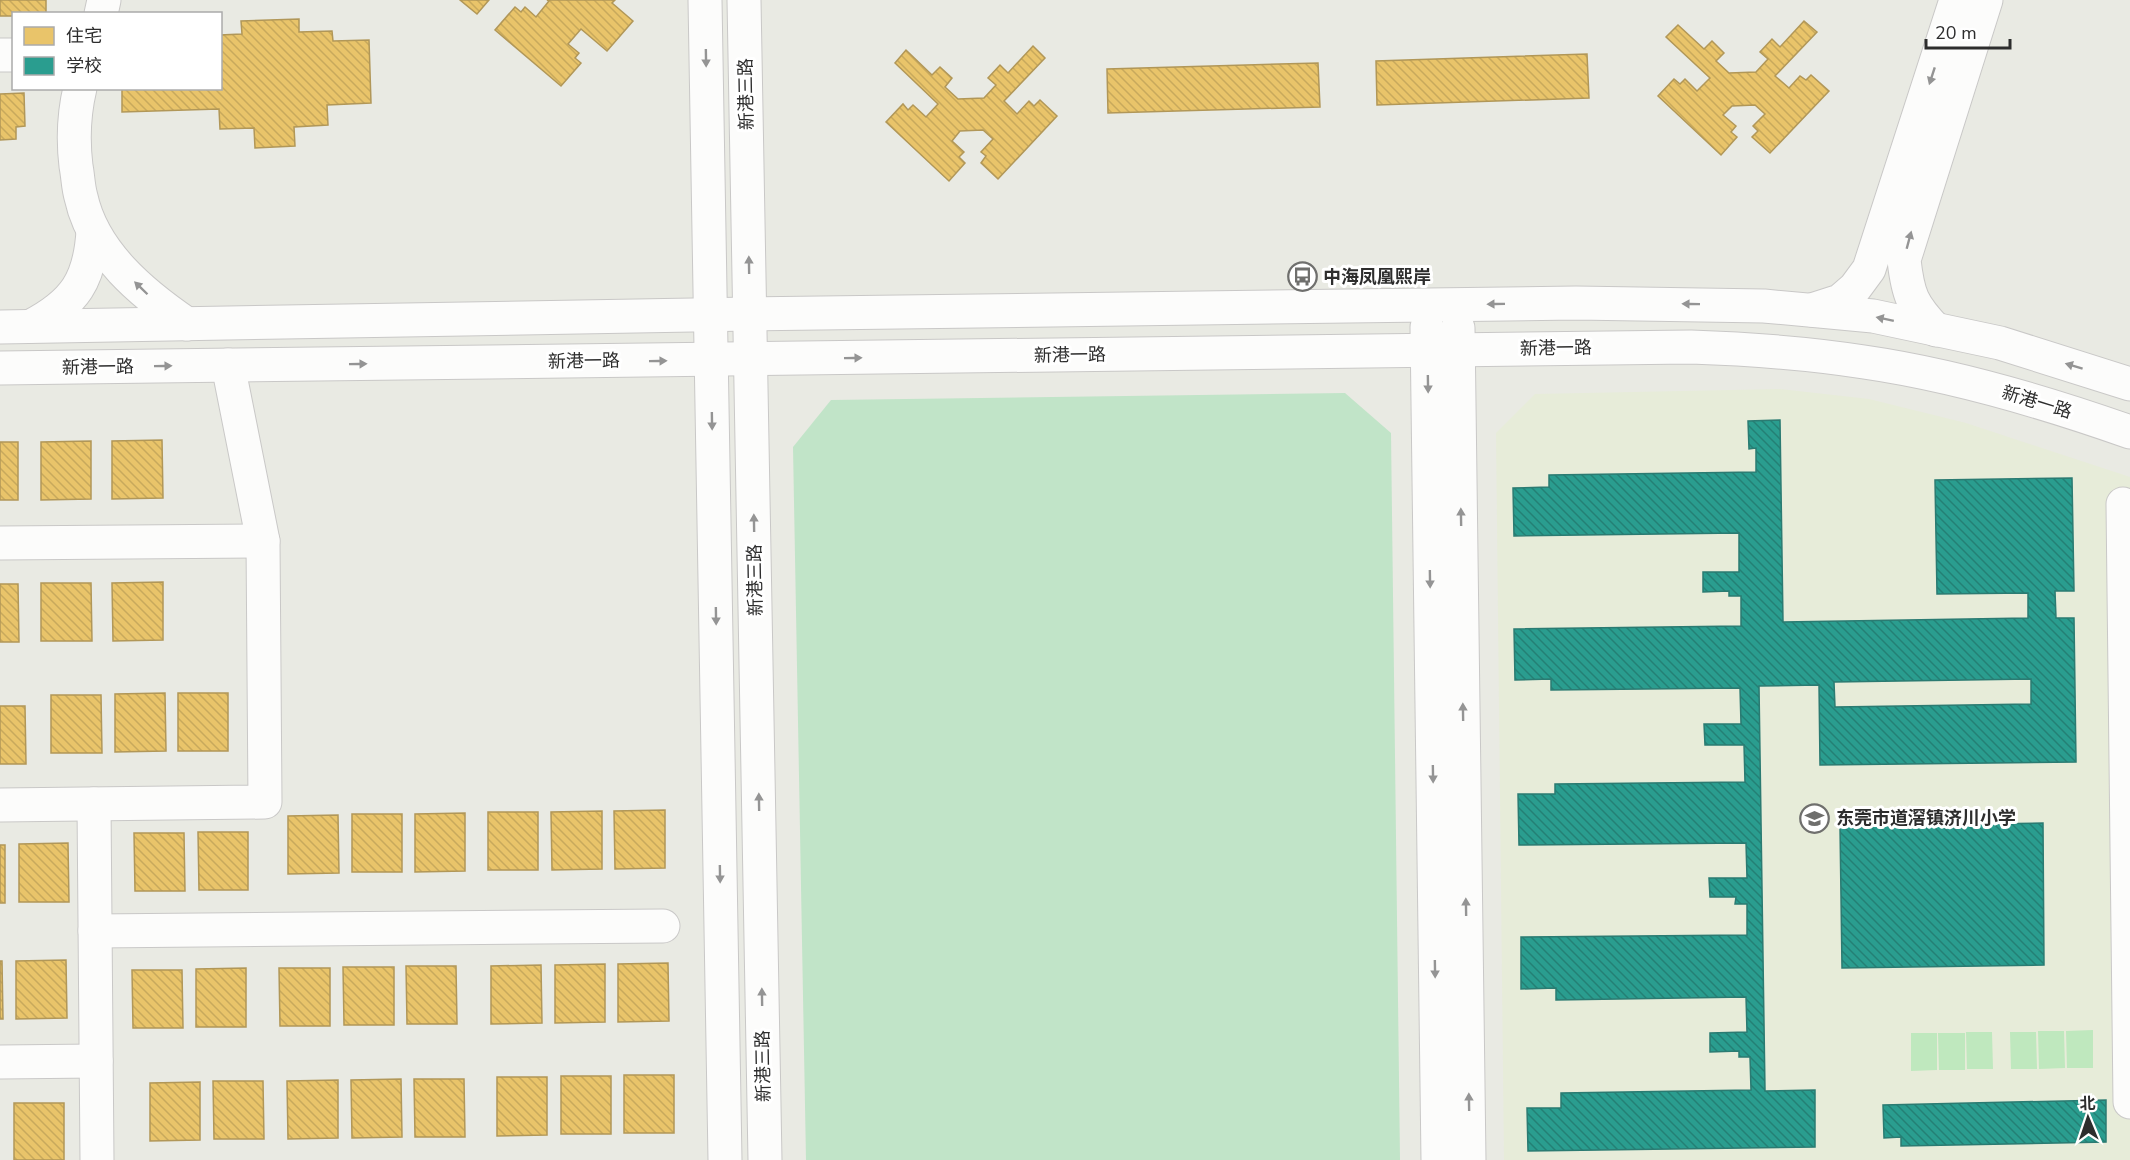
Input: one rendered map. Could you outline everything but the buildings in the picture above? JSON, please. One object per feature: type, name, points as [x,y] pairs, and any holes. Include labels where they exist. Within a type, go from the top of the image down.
[{"type":"street","points":[[705,0],[725,1160]]},
{"type":"street","name":"新港三路","points":[[744,0],[765,1160]]},
{"type":"street","points":[[1810,310],[1840,301],[1855,288],[1869,269],[1956,0]]},
{"type":"street","points":[[1936,330],[1917,310],[1907,286],[1904,260],[1986,0]]},
{"type":"street","points":[[80,90],[74,150],[81,198],[93,231],[108,253],[144,292],[187,324]]},
{"type":"street","points":[[16,327],[53,315],[75,292],[84,278],[92,255],[93,231]]},
{"type":"street","points":[[16,327],[1442,304],[1690,303],[1764,306],[1873,316],[2000,343],[2130,384]]},
{"type":"street","points":[[1442,304],[1469,1160]]},
{"type":"street","name":"新港一路","points":[[0,368],[1691,346],[1764,350],[1866,362],[1990,388],[2130,432]]},
{"type":"street","points":[[1438,1160],[1443,349]]},
{"type":"street","points":[[0,805],[265,802],[263,541],[228,365]]},
{"type":"street","points":[[2122,504],[2130,1102]]},
{"type":"street","points":[[0,543],[263,541]]},
{"type":"street","points":[[94,804],[97,1160]]},
{"type":"street","points":[[95,931],[663,926]]},
{"type":"street","points":[[0,1062],[96,1061]]},
{"type":"shaded area","name":"东莞市道滘镇济川小学","points":[[1780,389],[1869,399],[1966,423],[2130,477],[2130,1160],[1504,1160],[1496,433],[1535,394]]},
{"type":"green space","points":[[1345,393],[1391,433],[1400,1160],[806,1160],[793,447],[831,400]]},
{"type":"green space","points":[[2093,1030],[2093,1068],[2067,1068],[2066,1031]]},
{"type":"green space","points":[[2038,1031],[2064,1031],[2065,1068],[2039,1069]]},
{"type":"green space","points":[[1966,1032],[1992,1032],[1993,1069],[1967,1069]]},
{"type":"green space","points":[[2010,1032],[2036,1032],[2037,1069],[2011,1069]]},
{"type":"green space","points":[[1911,1033],[1937,1033],[1937,1070],[1911,1071]]},
{"type":"green space","points":[[1938,1033],[1965,1033],[1965,1070],[1939,1070]]},
{"type":"place","name":"中海凤凰熙岸","points":[[1302,277]]},
{"type":"place","name":"东莞市道滘镇济川小学","points":[[1815,818]]}]
